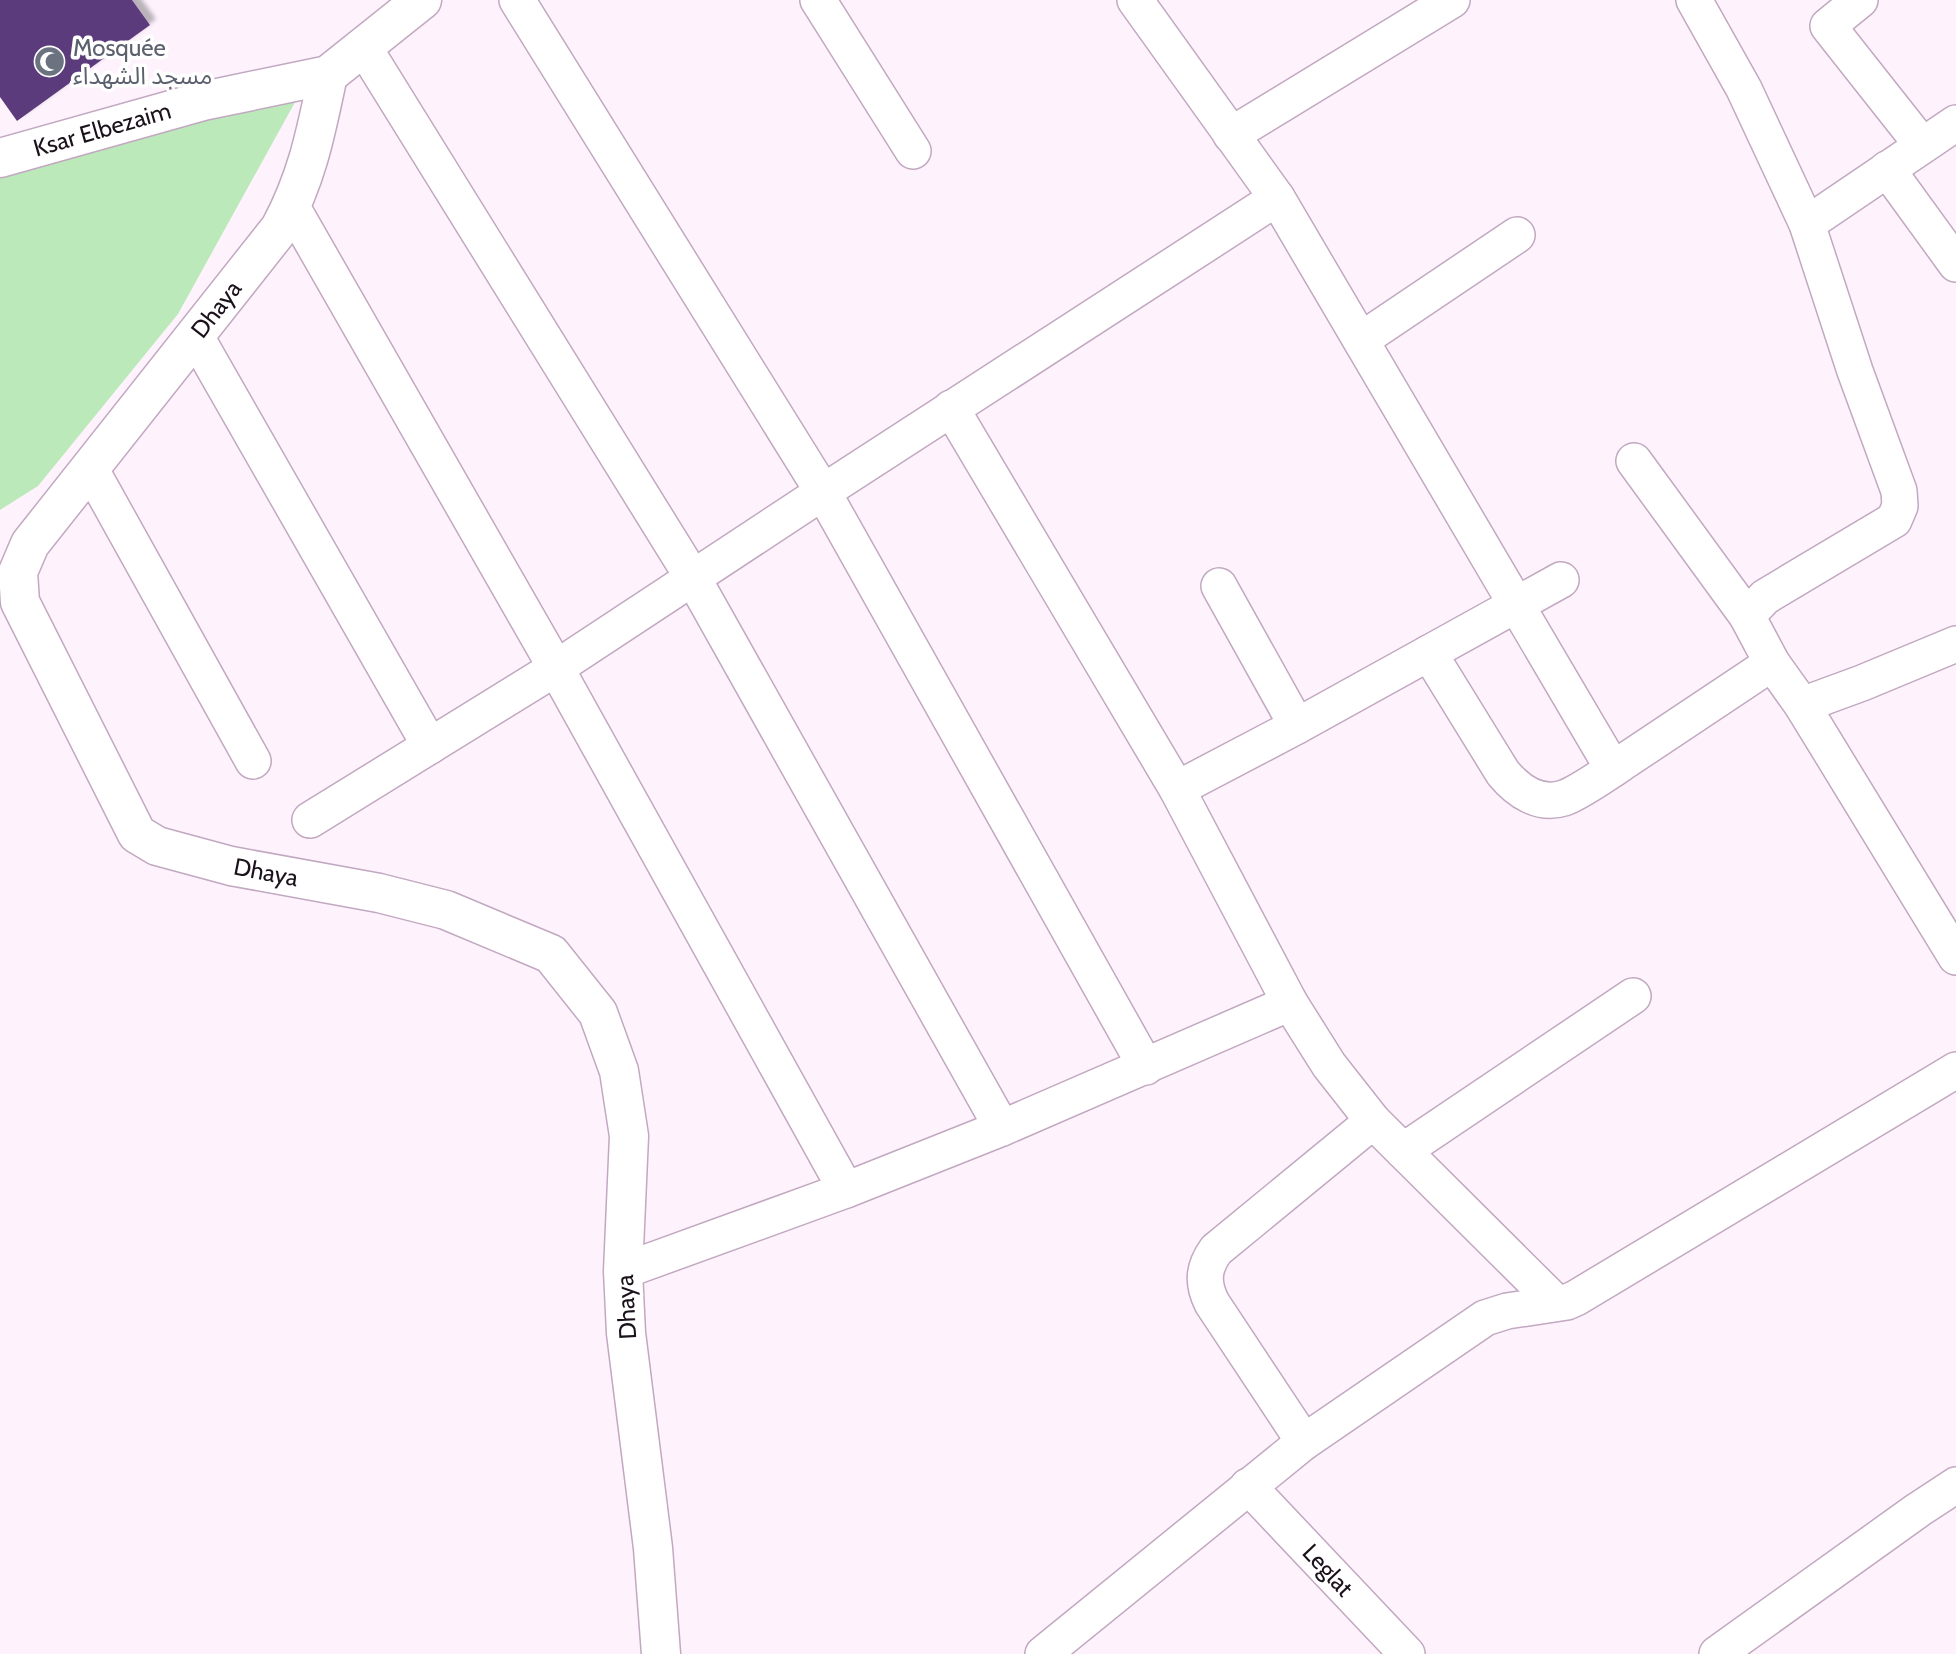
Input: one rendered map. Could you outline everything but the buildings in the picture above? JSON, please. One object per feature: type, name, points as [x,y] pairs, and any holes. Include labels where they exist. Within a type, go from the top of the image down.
[{"type":"street","points":[[328,75],[421,0]]},
{"type":"street","points":[[517,0],[823,492],[1146,1067]]},
{"type":"street","points":[[818,0],[913,151]]},
{"type":"street","points":[[1135,0],[1277,198],[1612,769]]},
{"type":"street","points":[[1231,135],[1451,0]]},
{"type":"street","points":[[1694,0],[1744,89],[1807,224],[1855,371],[1899,491],[1900,506],[1894,520],[1765,597],[1747,616]]},
{"type":"street","points":[[1860,0],[1819,13],[1922,145]]},
{"type":"street","points":[[363,46],[693,578],[1002,1128]]},
{"type":"street","name":"Ksar Elbezaim","points":[[0,158],[203,101],[328,75]]},
{"type":"street","name":"Dhaya","points":[[328,75],[310,160],[280,228],[30,544],[22,559],[17,586],[20,602],[137,834],[156,846],[231,866],[379,892],[446,910],[551,954],[598,1013],[619,1071],[629,1136],[623,1271],[626,1333],[653,1548],[661,1654]]},
{"type":"street","points":[[1807,224],[1956,123]]},
{"type":"street","points":[[1887,169],[1956,264]]},
{"type":"street","points":[[310,820],[556,668],[951,408],[1277,198]]},
{"type":"street","points":[[292,206],[556,668],[846,1190]]},
{"type":"street","points":[[1361,340],[1517,235]]},
{"type":"street","points":[[195,335],[430,746]]},
{"type":"street","points":[[951,408],[1177,789],[1290,1003],[1329,1065],[1373,1121],[1556,1303]]},
{"type":"street","points":[[1634,461],[1747,616],[1773,663],[1802,705],[1956,957]]},
{"type":"street","points":[[90,468],[253,761]]},
{"type":"street","points":[[1177,789],[1561,580]]},
{"type":"street","points":[[1219,586],[1297,726]]},
{"type":"street","points":[[1802,705],[1862,684],[1956,644]]},
{"type":"street","points":[[1429,653],[1503,773],[1521,791],[1546,800],[1564,798],[1773,663]]},
{"type":"street","points":[[1403,1151],[1633,996]]},
{"type":"street","points":[[623,1271],[846,1190],[1002,1128],[1290,1003]]},
{"type":"street","points":[[1042,1654],[1304,1442],[1485,1318],[1507,1311],[1576,1298],[1956,1070]]},
{"type":"street","points":[[1304,1442],[1212,1303],[1205,1281],[1205,1270],[1216,1250],[1373,1121]]},
{"type":"street","points":[[1717,1654],[1956,1485]]},
{"type":"street","name":"Leglat","points":[[1248,1486],[1407,1654]]},
{"type":"green space","points":[[299,95],[178,314],[38,486],[0,510],[0,154]]},
{"type":"place","name":"Mosquée مسجد الشهداء","points":[[50,61]]}]
